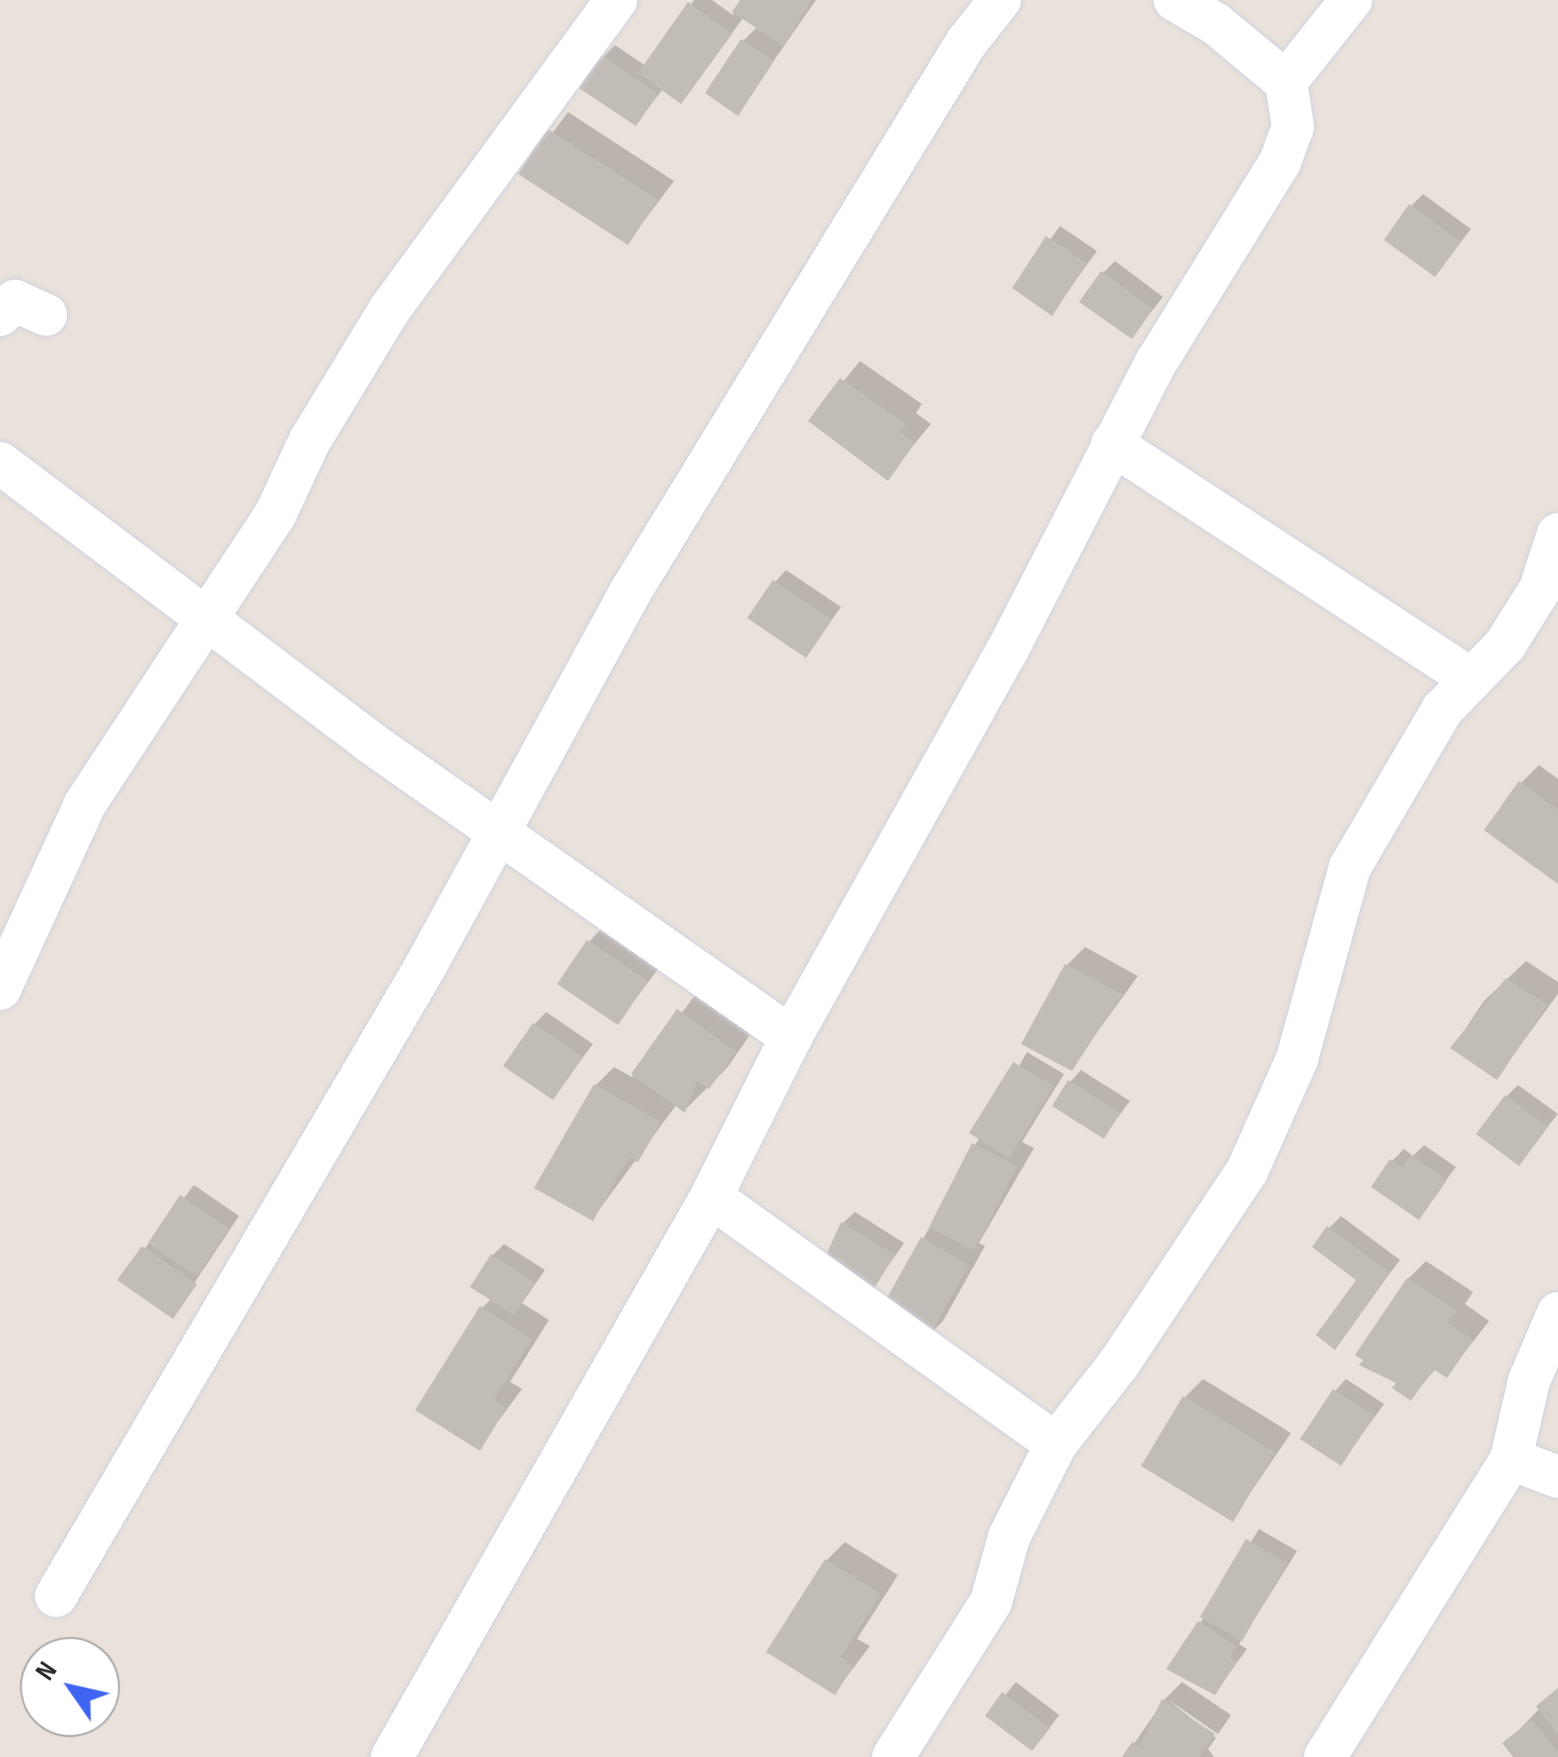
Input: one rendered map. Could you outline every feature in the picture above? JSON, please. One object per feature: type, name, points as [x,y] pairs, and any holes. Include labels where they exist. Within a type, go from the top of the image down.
[{"type":"street","points":[[0,989],[12,924],[85,804],[207,620],[390,309],[616,0]]},
{"type":"street","points":[[56,1596],[501,834],[629,594],[966,42],[1000,0]]},
{"type":"street","points":[[392,1757],[711,1197],[791,1036],[1007,651],[1112,444],[1238,221],[1280,162],[1293,127],[1286,82],[1216,24],[1175,0]]},
{"type":"street","points":[[1286,82],[1352,0]]},
{"type":"street","points":[[0,315],[15,301],[46,315]]},
{"type":"street","points":[[1112,444],[1468,677]]},
{"type":"street","points":[[0,463],[501,834],[791,1036]]},
{"type":"street","points":[[893,1757],[991,1602],[1009,1536],[1056,1444],[1120,1362],[1247,1171],[1297,1060],[1350,867],[1382,806],[1468,677],[1505,645],[1540,589],[1558,534]]},
{"type":"street","points":[[711,1197],[1056,1444]]},
{"type":"street","points":[[1337,1753],[1511,1460],[1529,1380],[1558,1313]]},
{"type":"street","points":[[1511,1460],[1558,1477]]},
{"type":"building","points":[[740,0],[812,0],[783,46],[732,12]]},
{"type":"building","points":[[688,2],[732,34],[681,104],[638,73]]},
{"type":"building","points":[[741,39],[774,61],[738,116],[705,93]]},
{"type":"building","points":[[601,55],[658,94],[636,126],[579,88]]},
{"type":"building","points":[[548,129],[658,200],[628,245],[518,174]]},
{"type":"building","points":[[1409,204],[1461,242],[1435,277],[1384,240]]},
{"type":"building","points":[[1046,236],[1087,263],[1052,316],[1012,288]]},
{"type":"building","points":[[1101,271],[1153,309],[1132,339],[1079,302]]},
{"type":"building","points":[[840,378],[906,424],[900,432],[915,443],[888,481],[808,421]]},
{"type":"building","points":[[773,580],[832,620],[806,658],[747,618]]},
{"type":"building","points":[[1519,781],[1558,810],[1558,884],[1484,830]]},
{"type":"building","points":[[587,940],[648,981],[618,1025],[557,984]]},
{"type":"building","points":[[1065,964],[1122,994],[1072,1071],[1021,1044]]},
{"type":"building","points":[[1506,978],[1547,1005],[1497,1080],[1450,1048]]},
{"type":"building","points":[[677,1009],[736,1052],[709,1089],[697,1081],[685,1113],[631,1074]]},
{"type":"building","points":[[533,1023],[583,1057],[553,1100],[503,1066]]},
{"type":"building","points":[[1013,1062],[1054,1086],[1009,1158],[969,1133]]},
{"type":"building","points":[[1068,1080],[1120,1113],[1104,1139],[1052,1106]]},
{"type":"building","points":[[594,1084],[661,1122],[638,1162],[629,1158],[593,1221],[534,1188]]},
{"type":"building","points":[[1505,1095],[1548,1127],[1519,1166],[1476,1134]]},
{"type":"building","points":[[972,1143],[1017,1166],[974,1251],[929,1227]]},
{"type":"building","points":[[1411,1155],[1447,1180],[1419,1220],[1371,1187],[1390,1159],[1402,1167]]},
{"type":"building","points":[[180,1195],[229,1229],[197,1276],[148,1243]]},
{"type":"building","points":[[841,1222],[895,1255],[868,1298],[820,1269]]},
{"type":"building","points":[[1327,1226],[1390,1273],[1335,1350],[1316,1335],[1356,1280],[1312,1247]]},
{"type":"building","points":[[921,1237],[969,1265],[926,1342],[882,1307]]},
{"type":"building","points":[[142,1246],[197,1284],[173,1319],[117,1280]]},
{"type":"building","points":[[491,1254],[535,1283],[514,1315],[470,1287]]},
{"type":"building","points":[[1407,1278],[1457,1311],[1448,1323],[1473,1340],[1447,1378],[1433,1369],[1411,1401],[1392,1388],[1396,1383],[1359,1365],[1363,1360],[1355,1355]]},
{"type":"building","points":[[480,1306],[532,1339],[494,1400],[506,1408],[480,1451],[415,1410]]},
{"type":"building","points":[[1333,1389],[1374,1416],[1341,1466],[1300,1439]]},
{"type":"building","points":[[1183,1396],[1275,1452],[1233,1522],[1141,1466]]},
{"type":"building","points":[[1246,1539],[1287,1563],[1242,1641],[1200,1617]]},
{"type":"building","points":[[825,1559],[881,1594],[841,1657],[854,1665],[835,1695],[766,1652]]},
{"type":"building","points":[[1198,1621],[1236,1646],[1230,1657],[1237,1662],[1215,1695],[1166,1669]]},
{"type":"building","points":[[1558,1688],[1558,1735],[1536,1706]]},
{"type":"building","points":[[1002,1692],[1050,1728],[1032,1751],[985,1716]]},
{"type":"building","points":[[1162,1699],[1215,1734],[1199,1757],[1122,1757],[1132,1742],[1139,1747]]},
{"type":"building","points":[[1532,1720],[1558,1757],[1513,1757],[1502,1743]]}]
